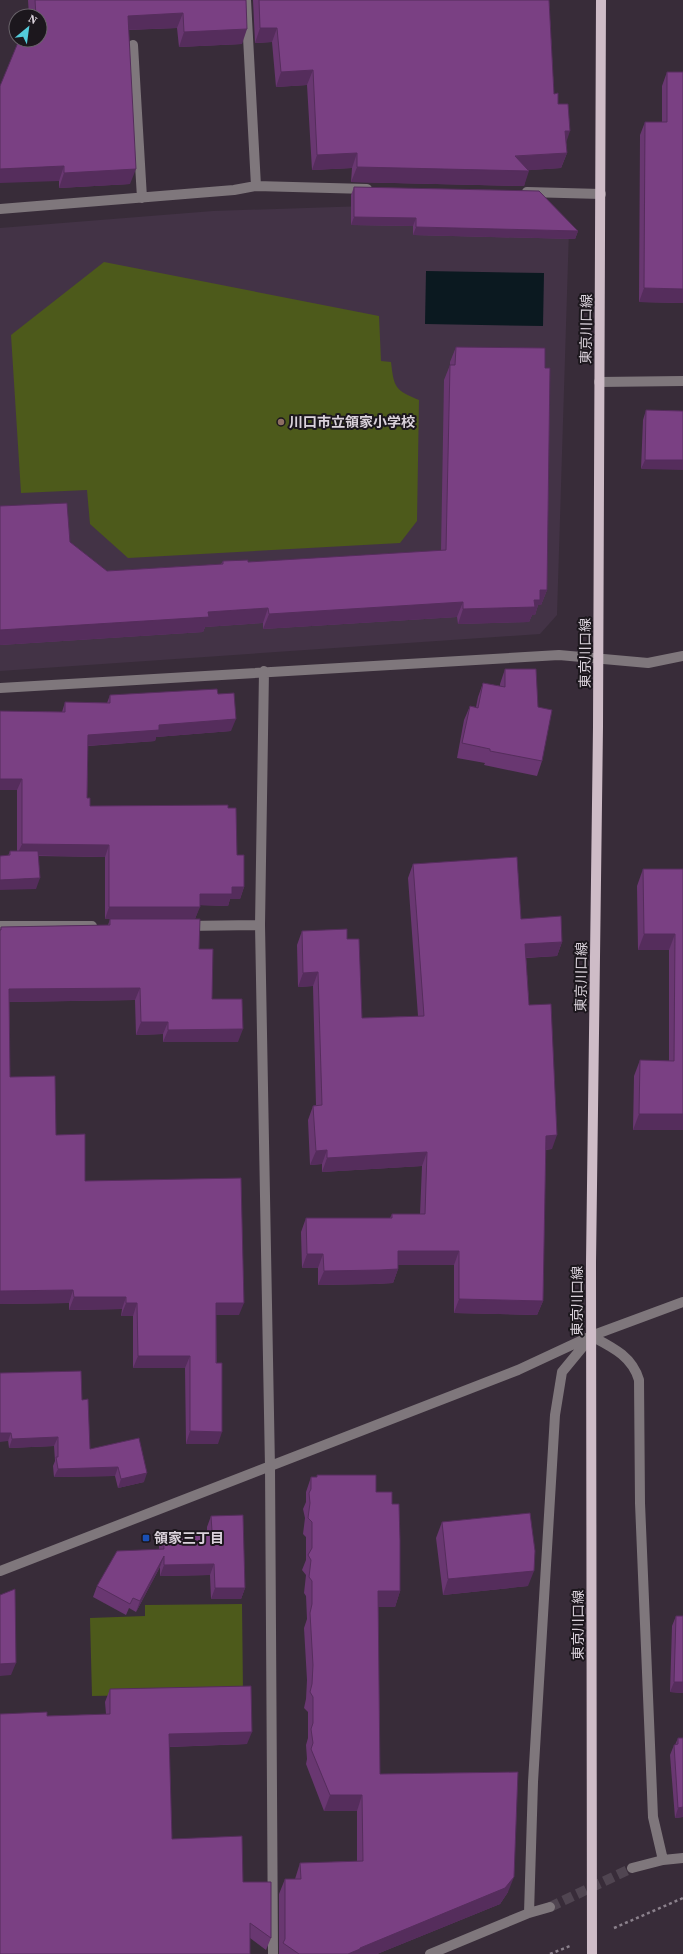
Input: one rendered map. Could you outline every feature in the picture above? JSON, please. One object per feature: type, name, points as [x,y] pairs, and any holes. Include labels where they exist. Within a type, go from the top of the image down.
[{"type":"main road","name":"東京川口線","points":[[592,1954],[591,1336],[598,659],[601,0]]},
{"type":"street","points":[[246,0],[256,186]]},
{"type":"street","points":[[134,45],[142,198]]},
{"type":"street","points":[[0,209],[234,190],[256,186],[381,189]]},
{"type":"street","points":[[515,192],[601,194]]},
{"type":"street","points":[[600,382],[683,380]]},
{"type":"street","points":[[0,688],[264,671],[559,655],[648,663],[683,656]]},
{"type":"street","points":[[264,671],[260,926],[270,1467],[273,1954]]},
{"type":"street","points":[[0,926],[102,926]]},
{"type":"street","points":[[173,926],[260,926]]},
{"type":"street","points":[[0,1571],[518,1370],[591,1336],[683,1302]]},
{"type":"street","points":[[591,1336],[618,1351],[635,1368],[639,1380],[640,1503],[653,1817],[663,1860]]},
{"type":"street","points":[[529,1913],[534,1774],[555,1415],[562,1372],[591,1336]]},
{"type":"street","points":[[632,1868],[663,1860],[683,1858]]},
{"type":"street","points":[[430,1954],[529,1913],[550,1907]]},
{"type":"path","points":[[626,1923],[683,1898]]},
{"type":"path","points":[[550,1954],[567,1948]]},
{"type":"shaded area","name":"川口市立領家小学校","points":[[396,205],[569,229],[557,615],[540,634],[0,671],[0,228],[213,211]]},
{"type":"shaded area","points":[[426,271],[544,273],[543,326],[425,324]]},
{"type":"green space","points":[[104,262],[379,316],[381,361],[391,362],[393,378],[397,387],[405,394],[419,400],[417,521],[400,543],[128,558],[90,524],[87,490],[21,493],[11,335]]},
{"type":"green space","points":[[242,1604],[243,1693],[92,1696],[90,1618],[145,1616],[145,1605]]},
{"type":"building","points":[[35,0],[246,0],[247,29],[184,32],[183,13],[128,16],[136,169],[64,173],[64,166],[0,169],[0,86],[16,48],[48,48],[48,8],[36,8]]},
{"type":"building","points":[[259,0],[549,0],[554,94],[558,93],[558,104],[568,104],[570,131],[565,131],[567,153],[515,156],[529,171],[357,167],[357,153],[317,155],[313,70],[281,72],[277,28],[260,28]]},
{"type":"building","points":[[667,72],[683,72],[683,289],[644,288],[645,122],[667,122]]},
{"type":"building","points":[[354,187],[539,191],[578,231],[416,227],[416,218],[354,217]]},
{"type":"building","points":[[456,347],[545,348],[545,368],[550,368],[547,590],[540,590],[540,600],[534,600],[535,607],[463,609],[463,602],[269,614],[268,608],[208,612],[209,617],[0,630],[0,506],[67,503],[70,542],[107,571],[223,564],[223,561],[248,560],[248,562],[446,550],[450,365],[455,365]]},
{"type":"building","points":[[646,410],[683,411],[683,460],[645,460]]},
{"type":"building","points":[[505,669],[536,669],[538,707],[552,710],[542,761],[490,751],[490,749],[462,743],[470,706],[478,708],[483,683],[505,687]]},
{"type":"building","points":[[217,689],[218,694],[234,693],[236,719],[159,725],[159,730],[88,735],[87,798],[90,798],[90,806],[228,805],[228,808],[236,808],[237,855],[244,855],[244,887],[232,887],[232,894],[200,894],[200,907],[109,907],[109,845],[22,844],[22,779],[0,779],[0,711],[65,712],[65,702],[110,703],[110,695]]},
{"type":"building","points":[[10,851],[38,851],[40,878],[0,880],[0,856],[10,855]]},
{"type":"building","points":[[517,857],[521,919],[561,916],[562,942],[525,944],[529,1005],[551,1004],[557,1135],[546,1136],[543,1301],[459,1299],[459,1251],[398,1251],[398,1269],[324,1271],[323,1254],[307,1254],[306,1218],[392,1218],[392,1214],[425,1214],[427,1152],[327,1158],[327,1150],[316,1151],[313,1106],[322,1105],[318,972],[303,973],[302,931],[347,929],[347,939],[359,939],[362,1018],[424,1016],[413,864]]},
{"type":"building","points":[[643,869],[683,869],[683,1114],[639,1114],[640,1060],[674,1061],[675,934],[644,934]]},
{"type":"building","points":[[110,919],[200,919],[199,949],[213,949],[212,999],[242,999],[243,1029],[168,1030],[168,1022],[141,1022],[140,988],[9,989],[10,1077],[55,1076],[56,1135],[85,1134],[85,1181],[241,1178],[244,1303],[216,1303],[216,1363],[222,1363],[222,1432],[190,1431],[190,1356],[138,1356],[137,1303],[126,1303],[126,1297],[74,1297],[73,1290],[0,1291],[0,930],[1,927],[110,925]]},
{"type":"building","points":[[81,1371],[82,1400],[88,1399],[90,1449],[139,1438],[147,1473],[121,1479],[118,1467],[58,1469],[56,1457],[58,1457],[58,1437],[12,1439],[11,1433],[0,1433],[0,1373]]},
{"type":"building","points":[[317,1475],[376,1475],[376,1492],[392,1492],[392,1504],[399,1504],[400,1591],[378,1591],[380,1774],[518,1772],[514,1877],[505,1888],[348,1954],[299,1954],[283,1943],[285,1939],[285,1879],[301,1879],[300,1863],[363,1861],[362,1795],[330,1795],[311,1749],[313,1743],[311,1729],[313,1723],[313,1697],[310,1692],[313,1665],[310,1613],[312,1604],[312,1581],[309,1577],[311,1560],[308,1555],[312,1548],[312,1522],[308,1518],[311,1477],[317,1477]]},
{"type":"building","points":[[530,1513],[535,1551],[534,1571],[448,1579],[442,1522]]},
{"type":"building","points":[[243,1515],[245,1588],[215,1588],[214,1564],[164,1565],[164,1556],[140,1601],[133,1598],[130,1604],[97,1586],[117,1551],[164,1549],[163,1532],[212,1531],[211,1516]]},
{"type":"building","points":[[15,1589],[16,1663],[0,1664],[0,1595]]},
{"type":"building","points":[[676,1616],[683,1616],[683,1682],[674,1682]]},
{"type":"building","points":[[251,1686],[252,1732],[169,1734],[172,1839],[242,1836],[243,1882],[271,1882],[271,1938],[250,1923],[250,1954],[0,1954],[0,1714],[47,1712],[47,1716],[110,1714],[110,1689]]},
{"type":"building","points":[[678,1738],[683,1738],[683,1807],[678,1808],[674,1745],[678,1744]]},
{"type":"tunnel","points":[[550,1907],[632,1868]]},
{"type":"place","name":"川口市立領家小学校","points":[[281,422]]},
{"type":"place","name":"領家三丁目","points":[[146,1538]]}]
